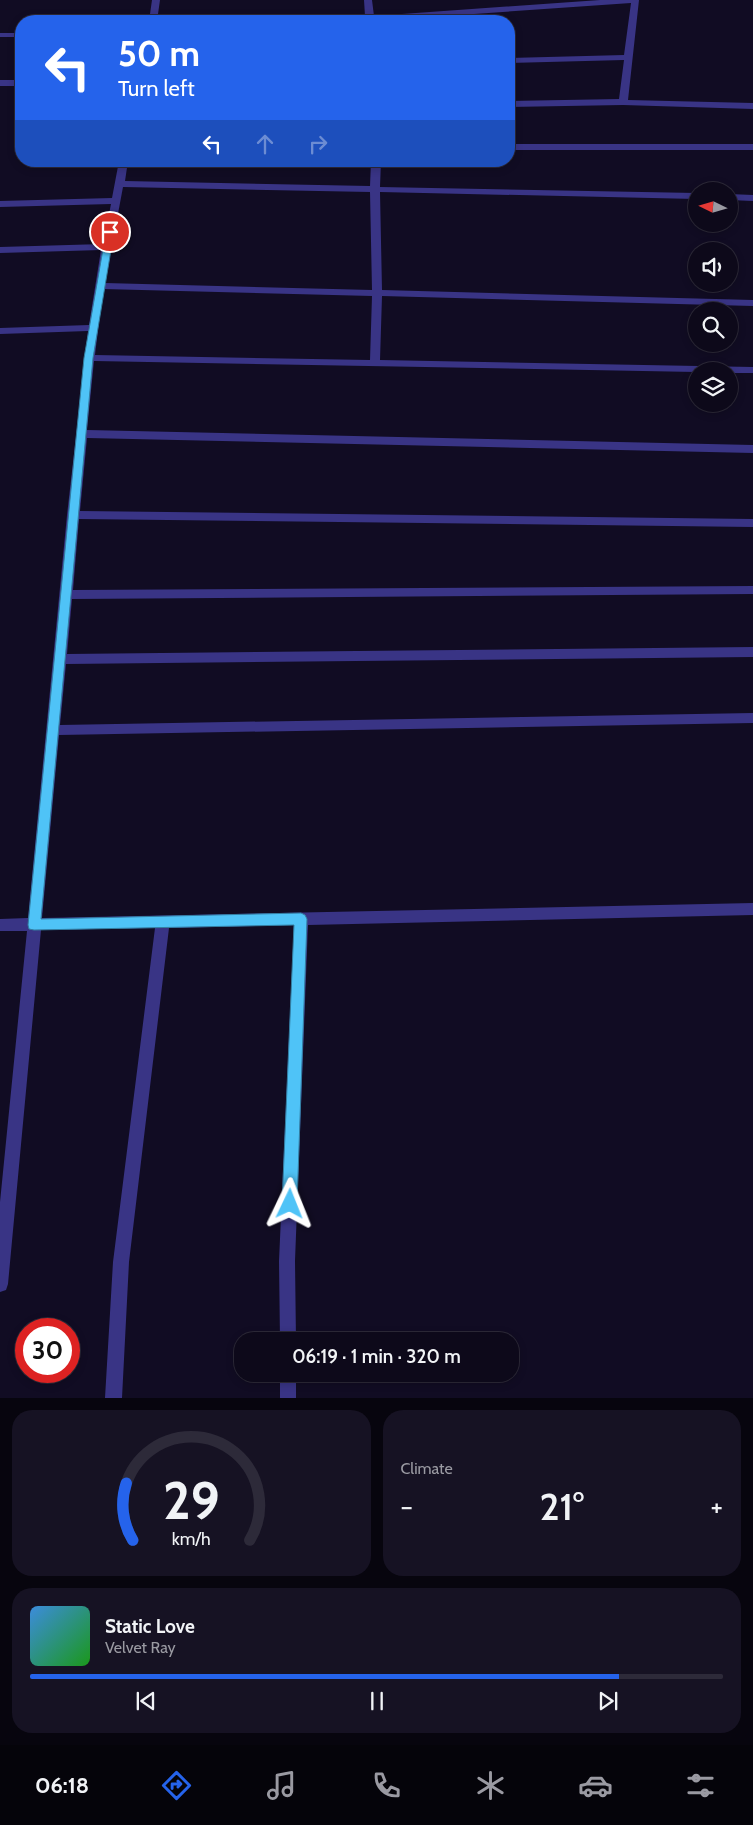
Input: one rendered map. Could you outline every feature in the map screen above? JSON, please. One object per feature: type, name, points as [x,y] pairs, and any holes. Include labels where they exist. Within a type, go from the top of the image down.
[{"type":"street","points":[[154,15],[156,0]]},
{"type":"street","points":[[368,0],[370,15]]},
{"type":"street","points":[[436,15],[635,0],[623,102]]},
{"type":"street","points":[[0,35],[15,35]]},
{"type":"street","points":[[515,60],[629,57]]},
{"type":"street","points":[[0,83],[15,83]]},
{"type":"street","points":[[515,104],[623,102],[753,106]]},
{"type":"street","points":[[515,147],[753,147]]},
{"type":"street","points":[[0,1284],[89,358],[99,286],[123,167]]},
{"type":"street","points":[[375,363],[377,293],[376,167]]},
{"type":"street","points":[[120,184],[688,196]]},
{"type":"street","points":[[738,197],[753,198]]},
{"type":"street","points":[[0,204],[116,201]]},
{"type":"street","points":[[0,250],[107,247]]},
{"type":"street","points":[[99,286],[753,303]]},
{"type":"street","points":[[0,331],[93,328]]},
{"type":"street","points":[[89,358],[753,370]]},
{"type":"street","points":[[81,434],[753,449]]},
{"type":"street","points":[[73,516],[753,523]]},
{"type":"street","points":[[66,595],[753,590]]},
{"type":"street","points":[[60,659],[753,652]]},
{"type":"street","points":[[53,730],[753,718]]},
{"type":"street","points":[[0,925],[753,909]]},
{"type":"street","points":[[288,1332],[287,1261],[301,919]]},
{"type":"street","points":[[113,1398],[122,1262],[163,922]]},
{"type":"street","points":[[288,1382],[288,1398]]},
{"type":"route","points":[[110,232],[99,286],[89,358],[34,925],[301,919],[290,1204]]}]
